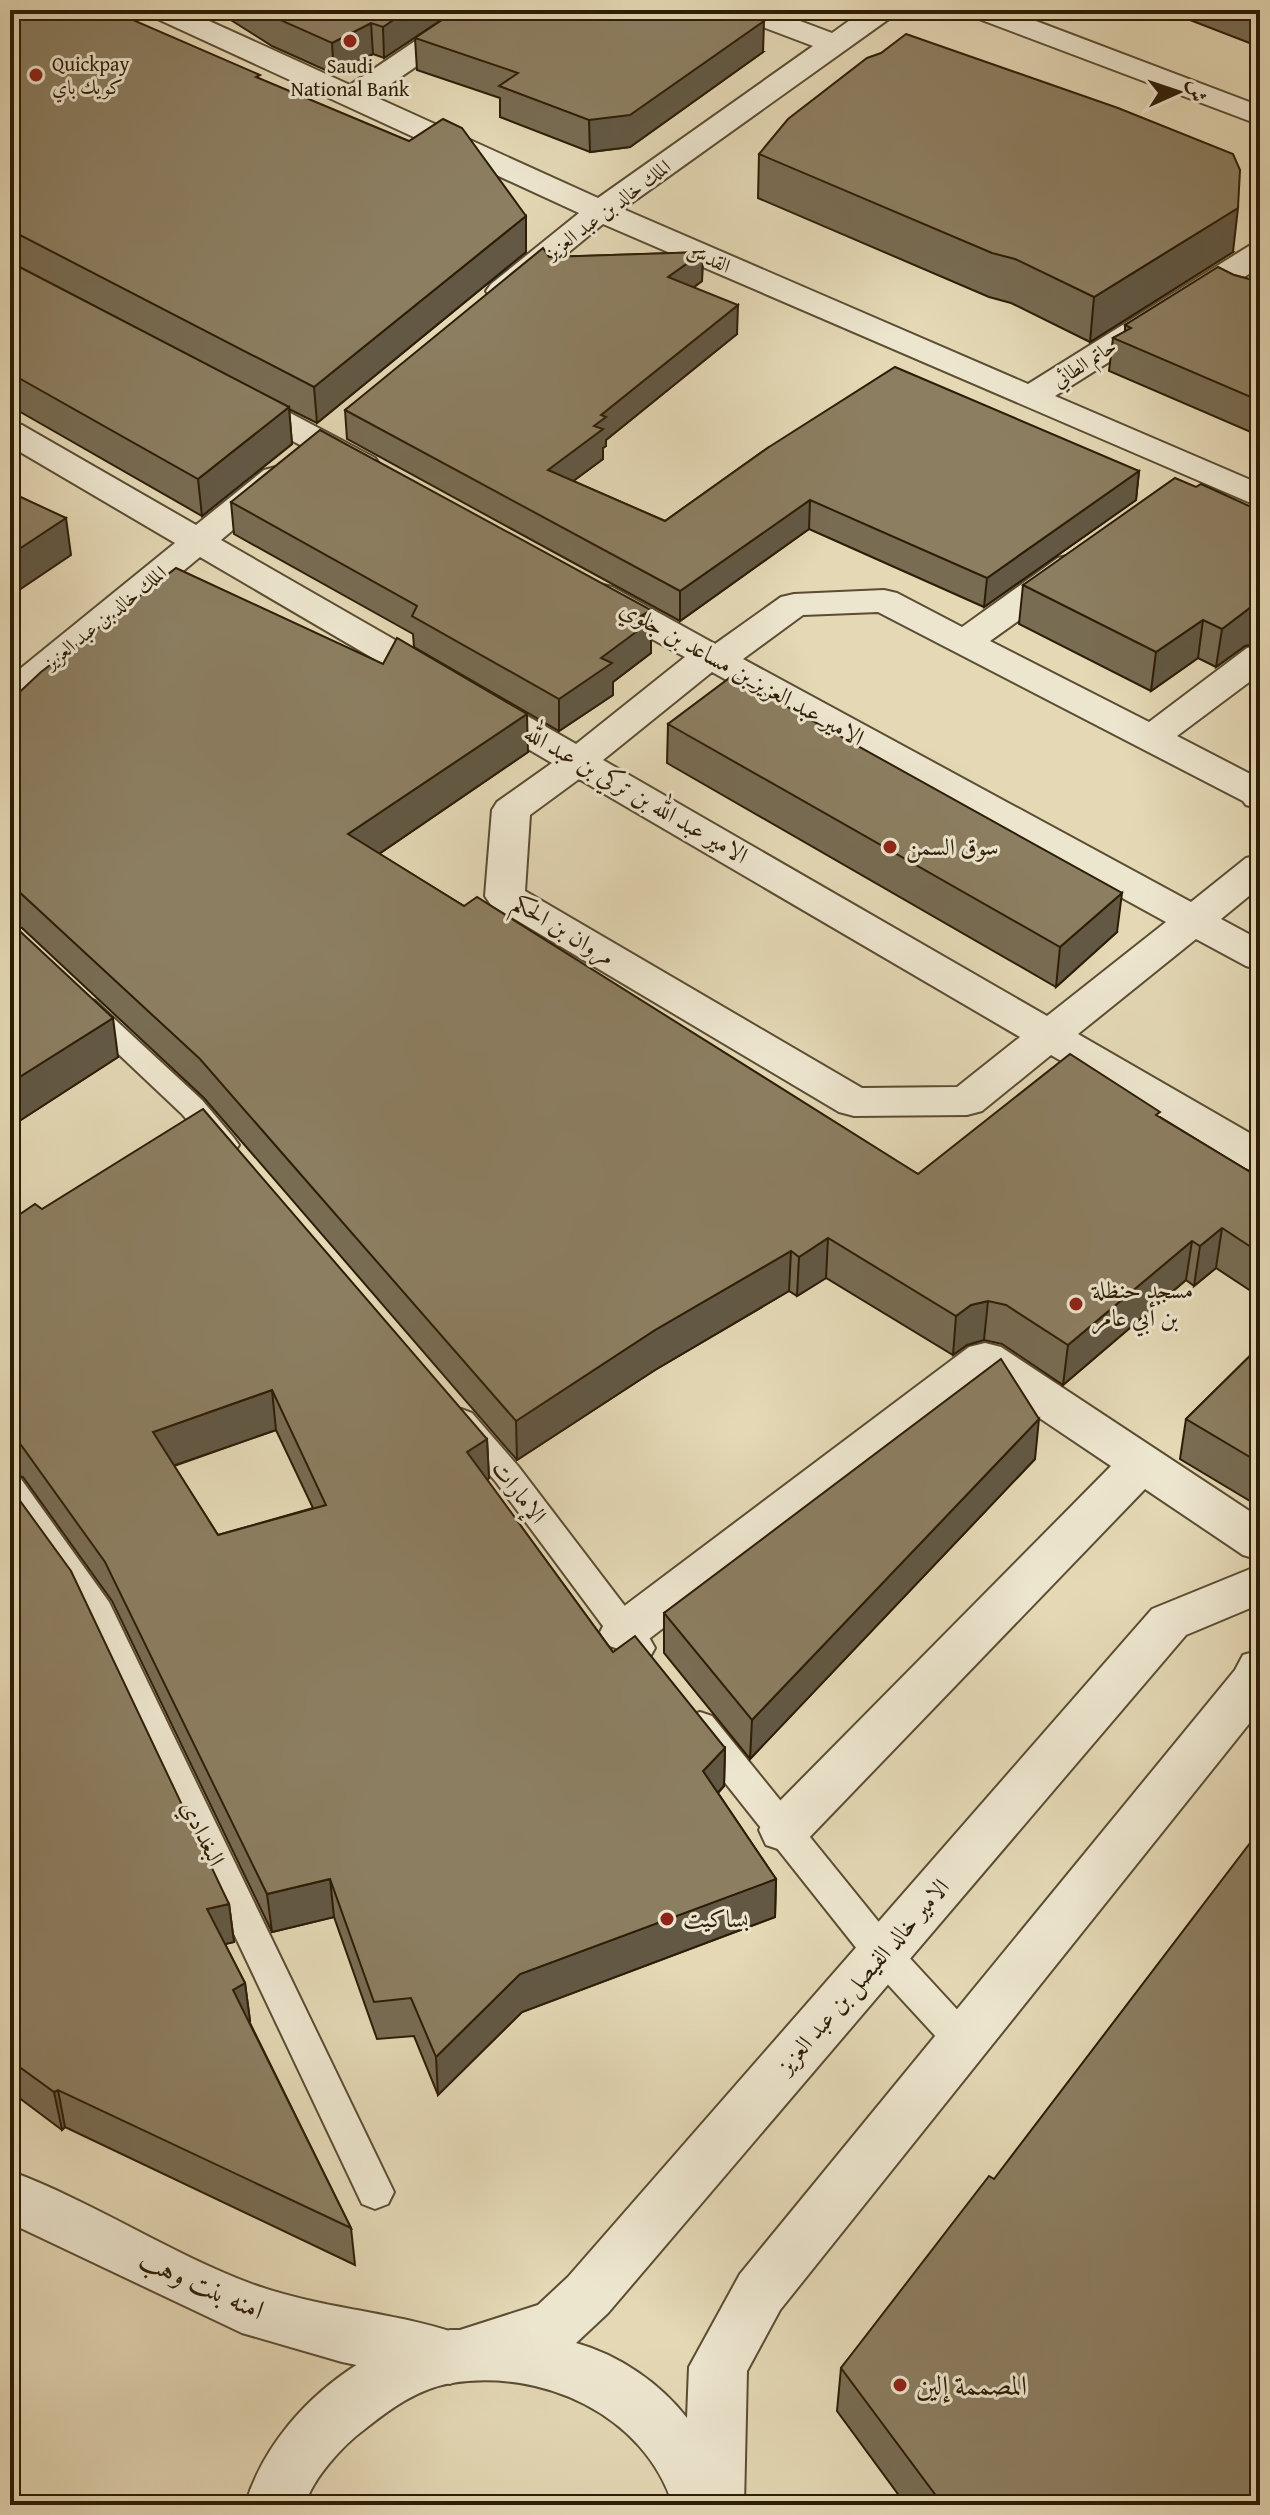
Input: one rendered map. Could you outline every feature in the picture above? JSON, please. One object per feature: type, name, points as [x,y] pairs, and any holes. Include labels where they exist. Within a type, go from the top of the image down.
[{"type":"street","name":"القدس","points":[[161,10],[600,211],[1031,397],[1190,481],[1260,497]]},
{"type":"street","points":[[352,97],[480,10]]},
{"type":"street","points":[[744,10],[835,44]]},
{"type":"street","name":"الملك خالد بن عبد العزيز","points":[[478,311],[600,211],[883,10]]},
{"type":"street","points":[[981,10],[1260,116]]},
{"type":"street","name":"حاتم الطائي","points":[[1031,397],[1260,253]]},
{"type":"street","points":[[1210,283],[1247,299]]},
{"type":"street","points":[[207,382],[332,431],[388,479]]},
{"type":"street","name":"الملك خالد بن عبد العزيز","points":[[10,696],[332,431]]},
{"type":"street","name":"الامير عبد الله بن تركي بن عبد الله","points":[[10,432],[1260,1158]]},
{"type":"street","points":[[964,642],[1102,544]]},
{"type":"street","name":"الامير عبد العزيز بن مساعد بن جلوي","points":[[567,577],[1260,957]]},
{"type":"street","name":"مروان بن الحكم","points":[[1260,797],[884,601],[794,605],[718,659],[699,664],[579,761],[511,810],[505,896],[854,1102],[967,1101],[1260,867]]},
{"type":"street","points":[[1151,738],[1260,656]]},
{"type":"street","points":[[624,1632],[985,1359],[1260,1542]]},
{"type":"street","points":[[784,1830],[1142,1463]]},
{"type":"street","name":"الامير خالد الفيصل بن عبد العزيز","points":[[275,2505],[281,2485],[323,2426],[380,2382],[556,2325],[588,2295],[1169,1622],[1260,1584]]},
{"type":"street","points":[[714,2505],[718,2367],[760,2292],[1257,1678],[1260,1669]]},
{"type":"street","name":"امنه بنت وهب","points":[[10,2196],[242,2307],[342,2336],[454,2357]]},
{"type":"street","points":[[454,2357],[522,2355],[590,2374],[649,2414],[692,2471],[703,2505]]},
{"type":"lane","points":[[67,990],[192,1107],[243,1166]]},
{"type":"lane","name":"الإمارات","points":[[446,1403],[507,1474],[654,1669]]},
{"type":"lane","name":"البغدادي","points":[[10,1487],[93,1602],[375,2192]]},
{"type":"lane","points":[[684,1706],[882,1953],[963,2041]]},
{"type":"building","points":[[10,10],[110,10],[260,75],[256,77],[409,141],[443,119],[462,128],[526,216],[314,387],[10,232]]},
{"type":"building","points":[[262,10],[408,10],[383,27],[371,23],[332,43]]},
{"type":"building","points":[[457,10],[732,10],[764,21],[630,115],[589,120],[499,86],[518,73],[415,38]]},
{"type":"building","points":[[906,34],[1118,108],[1233,154],[1240,170],[1238,208],[1094,297],[1015,259],[992,253],[759,154],[788,119],[867,58],[881,53]]},
{"type":"building","points":[[543,248],[549,257],[703,252],[668,277],[738,305],[601,415],[606,417],[594,426],[603,429],[548,470],[665,521],[769,447],[895,367],[1139,471],[987,578],[810,500],[680,591],[345,410]]},
{"type":"building","points":[[10,262],[289,407],[198,479],[10,373]]},
{"type":"building","points":[[1218,267],[1260,282],[1260,401],[1113,338],[1131,328],[1125,325]]},
{"type":"building","points":[[320,430],[651,610],[641,616],[651,621],[601,658],[612,663],[559,699],[412,616],[417,606],[231,502]]},
{"type":"building","points":[[1175,478],[1196,487],[1201,484],[1260,511],[1260,605],[1251,607],[1222,629],[1203,620],[1156,652],[1023,585]]},
{"type":"building","points":[[10,492],[66,518],[10,555]]},
{"type":"building","points":[[176,568],[383,664],[397,638],[527,714],[348,834],[464,906],[477,897],[918,1174],[1070,1054],[1160,1112],[1156,1115],[1260,1178],[1260,1253],[1222,1228],[1200,1246],[1192,1241],[1068,1345],[1006,1305],[988,1301],[971,1305],[956,1316],[828,1238],[799,1257],[791,1251],[655,1330],[516,1421],[200,1059],[16,889],[10,887],[10,701],[41,672]]},
{"type":"building","points":[[732,676],[1122,893],[1060,947],[668,724]]},
{"type":"building","points":[[10,922],[113,1018],[10,1083]]},
{"type":"building","points":[[203,1109],[487,1439],[467,1452],[613,1652],[635,1636],[725,1748],[703,1771],[776,1879],[520,1974],[436,2057],[411,1998],[374,2002],[330,1879],[267,1894],[105,1562],[16,1438],[10,1435],[10,1221],[35,1204],[42,1209]],"holes":[[[272,1390],[326,1505],[218,1535],[153,1432]]]},
{"type":"building","points":[[1260,1346],[1260,1463],[1186,1419]]},
{"type":"building","points":[[1001,1359],[1039,1419],[752,1720],[664,1613]]},
{"type":"building","points":[[10,1487],[71,1571],[229,1904],[207,1909],[245,1983],[233,1990],[351,2228],[58,2090],[54,2092],[10,2060]]},
{"type":"building","points":[[1260,1830],[1260,2505],[943,2505],[841,2368],[989,2176],[994,2179]]},
{"type":"place","name":"Saudi National Bank","points":[[350,41]]},
{"type":"place","name":"Quickpay كويك باي","points":[[36,75]]},
{"type":"place","name":"سوق السمن","points":[[890,847]]},
{"type":"place","name":"مسجد حنظلة بن أبي عامر","points":[[1076,1304]]},
{"type":"place","name":"بساكيت","points":[[667,1919]]},
{"type":"place","name":"المصممة إلين","points":[[900,2385]]}]
